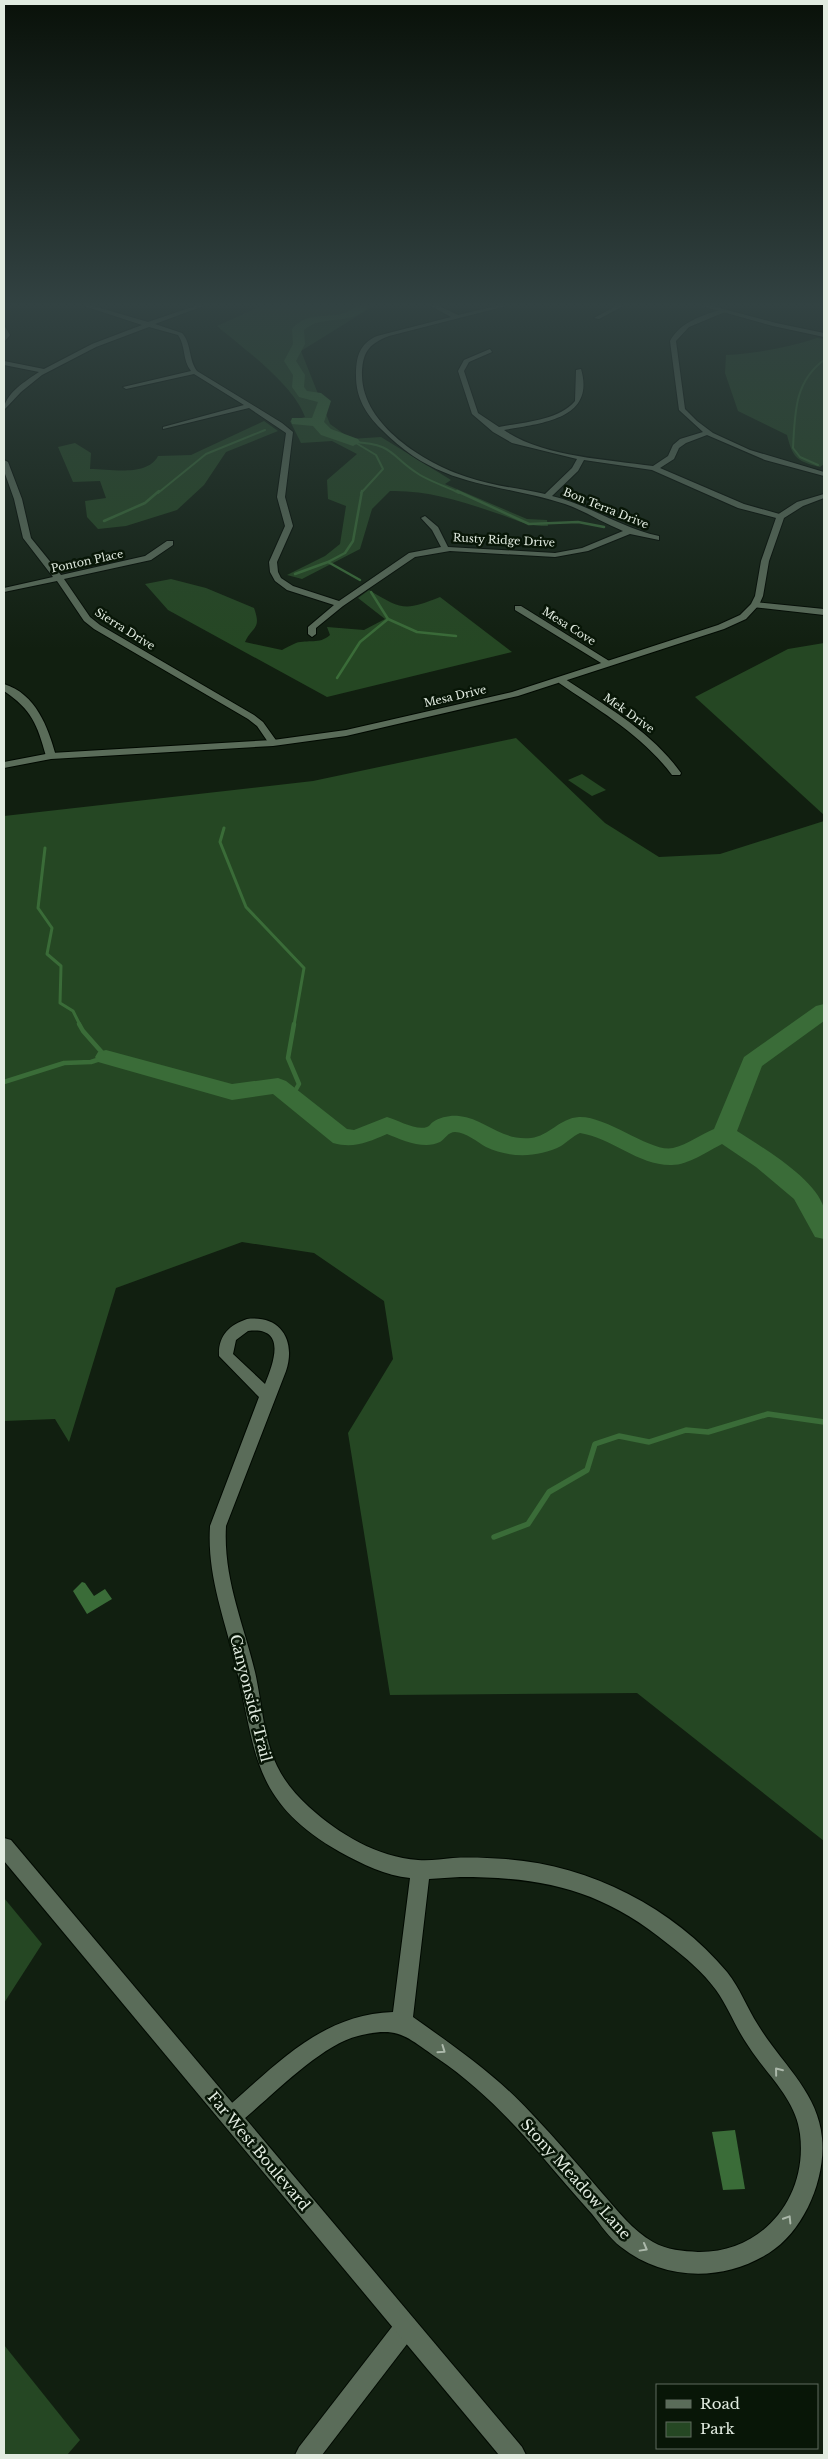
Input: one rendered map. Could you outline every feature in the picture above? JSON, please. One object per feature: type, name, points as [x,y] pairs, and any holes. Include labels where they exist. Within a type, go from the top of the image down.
[{"type":"street","points":[[165,428],[196,420]]},
{"type":"street","points":[[273,420],[289,432],[290,437],[281,497],[289,526],[273,562],[274,572],[290,588],[340,604]]},
{"type":"street","name":"Bon Terra Drive","points":[[379,420],[389,435],[443,470],[465,479],[570,503],[631,531],[656,538]]},
{"type":"street","points":[[484,420],[496,430],[531,446],[582,457],[654,468],[741,506],[780,517]]},
{"type":"street","points":[[496,430],[538,420]]},
{"type":"street","points":[[691,420],[750,453],[770,461],[824,474]]},
{"type":"street","points":[[654,468],[671,456],[676,447],[683,441],[710,432]]},
{"type":"street","points":[[547,498],[575,469],[582,457]]},
{"type":"street","name":"Sierra Drive","points":[[4,462],[18,499],[26,538],[59,578],[87,619],[97,627],[252,717],[273,743]]},
{"type":"street","points":[[824,496],[800,504],[780,517],[765,561],[756,605],[824,612]]},
{"type":"street","points":[[425,518],[435,528],[445,548]]},
{"type":"street","name":"Rusty Ridge Drive","points":[[312,634],[312,627],[340,604],[412,555],[445,548],[472,548],[554,555],[588,549],[631,531]]},
{"type":"street","name":"Ponton Place","points":[[4,590],[148,558],[170,543]]},
{"type":"street","name":"Mesa Drive","points":[[4,765],[51,756],[273,743],[354,731],[515,694],[562,681],[732,623],[743,617],[756,605]]},
{"type":"street","name":"Mesa Cove","points":[[518,608],[609,664]]},
{"type":"street","name":"Mek Drive","points":[[562,681],[650,742],[666,758],[676,773]]},
{"type":"street","points":[[4,687],[34,709],[40,719],[51,756]]},
{"type":"street","name":"Canyonside Trail","points":[[268,1395],[218,1526],[215,1548],[220,1586],[244,1660],[264,1757],[274,1780],[294,1807],[316,1826],[390,1866],[421,1870]]},
{"type":"street","name":"Far West Boulevard","points":[[4,1847],[514,2455]]},
{"type":"street","name":"Stony Meadow Lane","points":[[402,2022],[494,2090],[630,2240],[665,2260],[700,2265],[748,2254],[781,2230],[802,2197],[812,2168],[811,2135],[802,2104],[753,2040],[724,1983],[704,1962],[638,1911],[582,1882],[550,1874],[468,1867],[421,1870]]},
{"type":"street","points":[[231,2118],[309,2054],[338,2033],[375,2022],[402,2022],[421,1870]]},
{"type":"street","points":[[307,2455],[406,2327]]},
{"type":"green space","points":[[328,420],[330,424],[351,439],[381,437],[451,480],[445,484],[527,519],[547,520],[548,526],[527,524],[470,504],[431,494],[390,491],[372,509],[360,549],[302,579],[287,575],[325,556],[340,544],[346,506],[328,499],[327,480],[357,454],[332,441],[301,443],[290,421]]},
{"type":"green space","points":[[756,420],[824,420],[824,464],[820,467],[797,458],[791,449],[787,435]]},
{"type":"green space","points":[[264,421],[278,431],[226,452],[204,485],[177,510],[126,526],[98,529],[87,517],[85,501],[106,498],[100,481],[73,482],[58,447],[75,443],[91,453],[90,469],[137,469],[153,463],[158,456],[191,455]]},
{"type":"green space","points":[[171,579],[206,588],[254,608],[257,624],[245,642],[282,650],[296,643],[318,641],[326,638],[330,635],[327,627],[364,630],[385,619],[358,598],[369,590],[389,602],[404,606],[419,605],[440,597],[512,652],[327,697],[168,610],[145,584]]},
{"type":"green space","points":[[824,643],[824,815],[695,697],[788,649]]},
{"type":"green space","points":[[516,738],[605,823],[659,857],[720,854],[824,821],[824,1841],[637,1693],[390,1695],[348,1433],[393,1359],[384,1301],[314,1253],[242,1242],[116,1288],[69,1442],[55,1419],[4,1421],[4,816],[313,781]]},
{"type":"green space","points":[[582,774],[606,790],[592,796],[568,780]]},
{"type":"green space","points":[[4,1898],[42,1944],[4,2003]]},
{"type":"green space","points":[[4,2345],[80,2440],[67,2455],[4,2455]]},
{"type":"shaded area","points":[[82,1582],[85,1583],[94,1596],[105,1589],[112,1599],[87,1614],[73,1591]]},
{"type":"shaded area","points":[[735,2130],[745,2189],[723,2190],[712,2132]]},
{"type":"waterway","points":[[795,420],[793,448],[800,457],[818,465]]},
{"type":"waterway","points":[[297,421],[317,422]]},
{"type":"waterway","points":[[317,422],[326,432],[353,442]]},
{"type":"waterway","points":[[158,493],[206,454],[265,430]]},
{"type":"waterway","points":[[353,442],[367,443],[385,448],[420,475],[459,493]]},
{"type":"waterway","points":[[356,443],[376,455],[383,469],[362,492]]},
{"type":"waterway","points":[[104,521],[145,503],[159,491]]},
{"type":"waterway","points":[[457,491],[529,524],[578,522],[604,527]]},
{"type":"waterway","points":[[328,562],[345,553],[353,541],[362,492]]},
{"type":"waterway","points":[[295,574],[328,562]]},
{"type":"waterway","points":[[328,562],[360,580]]},
{"type":"waterway","points":[[371,592],[388,619]]},
{"type":"waterway","points":[[337,678],[360,642],[388,619]]},
{"type":"waterway","points":[[388,619],[417,632],[456,636]]},
{"type":"waterway","points":[[224,828],[220,842],[246,907],[304,968],[294,1025]]},
{"type":"waterway","points":[[45,848],[38,908],[52,928],[47,954],[61,966],[60,1003],[73,1011],[80,1025]]},
{"type":"waterway","points":[[724,1134],[752,1062],[824,1011]]},
{"type":"waterway","points":[[4,1082],[64,1063],[91,1062],[106,1057],[79,1024]]},
{"type":"waterway","points":[[291,1098],[299,1084],[288,1058],[294,1024]]},
{"type":"waterway","points":[[106,1057],[232,1092],[278,1086],[341,1137],[356,1138],[387,1125],[410,1134],[432,1136],[442,1127],[460,1124],[499,1143],[524,1147],[546,1143],[572,1127],[580,1125],[603,1131],[661,1156],[673,1157],[724,1134]]},
{"type":"waterway","points":[[724,1134],[764,1161],[803,1193],[824,1230]]},
{"type":"waterway","points":[[494,1537],[528,1524],[549,1492],[587,1470],[595,1444],[619,1436],[649,1442],[686,1430],[708,1432],[768,1414],[824,1422]]}]
